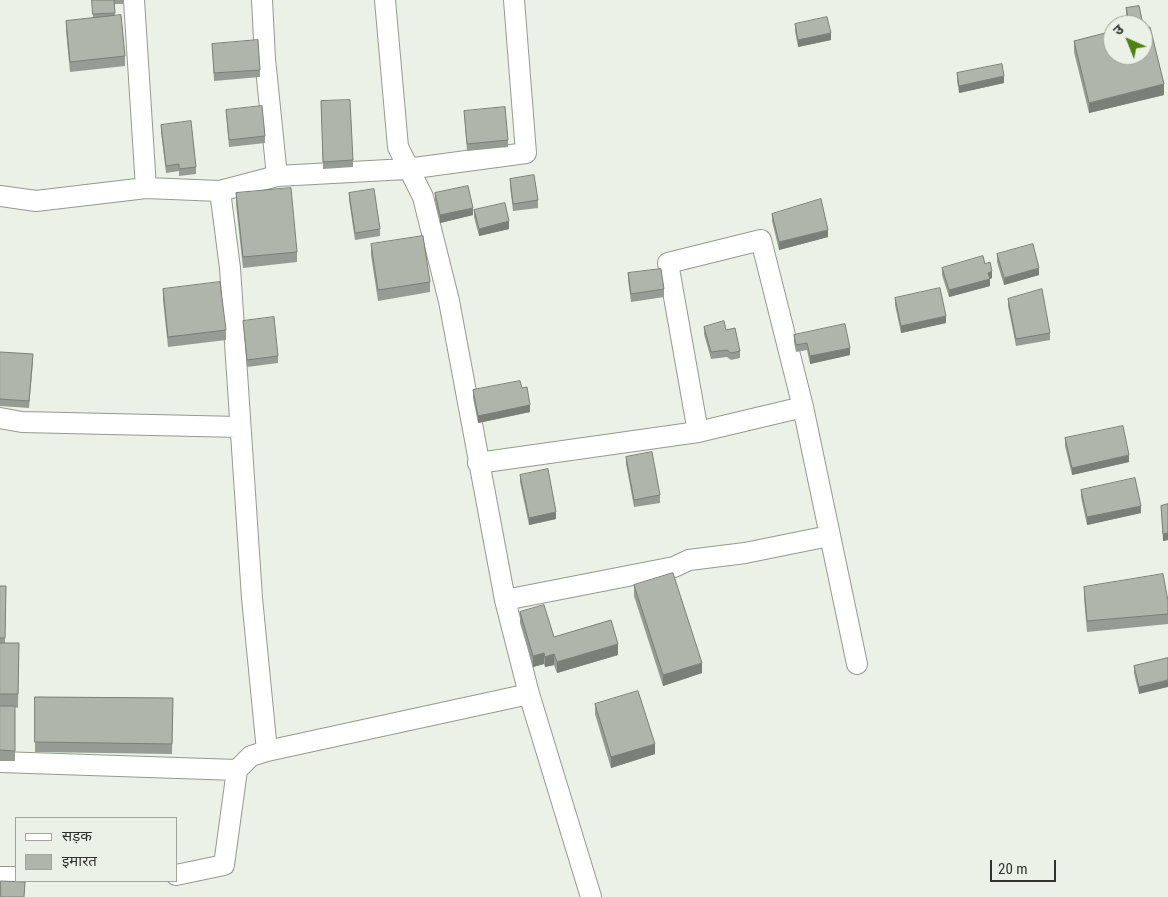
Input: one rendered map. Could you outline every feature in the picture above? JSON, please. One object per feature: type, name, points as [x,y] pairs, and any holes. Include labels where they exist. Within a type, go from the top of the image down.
[{"type":"street","points":[[134,0],[146,188]]},
{"type":"street","points":[[262,0],[265,59],[277,176]]},
{"type":"street","points":[[385,0],[398,147],[423,197],[446,292],[505,600],[528,694],[591,897]]},
{"type":"street","points":[[0,196],[36,201],[146,188],[220,190],[277,176],[408,169],[526,153],[514,0]]},
{"type":"street","points":[[220,190],[230,268],[252,598],[267,750]]},
{"type":"street","points":[[698,432],[668,263],[761,240],[803,407],[857,664]]},
{"type":"street","points":[[478,463],[698,432],[803,407]]},
{"type":"street","points":[[0,418],[22,422],[240,427]]},
{"type":"street","points":[[505,600],[674,567],[689,560],[745,553],[830,536]]},
{"type":"street","points":[[178,875],[224,866],[237,770],[251,756],[267,750],[528,694]]},
{"type":"street","points":[[0,762],[237,770]]},
{"type":"street","points":[[0,877],[15,877]]},
{"type":"building","points":[[92,0],[114,0],[115,13],[93,14]]},
{"type":"building","points":[[1139,6],[1141,15],[1128,15],[1126,8]]},
{"type":"building","points":[[121,15],[125,56],[70,62],[66,21]]},
{"type":"building","points":[[827,17],[831,33],[798,40],[795,24]]},
{"type":"building","points":[[1103,34],[1103,65],[1153,65],[1153,39],[1164,84],[1089,103],[1074,41]]},
{"type":"building","points":[[258,40],[260,70],[214,73],[212,44]]},
{"type":"building","points":[[1002,64],[1004,76],[959,86],[957,73]]},
{"type":"building","points":[[350,100],[353,160],[323,162],[321,101]]},
{"type":"building","points":[[262,106],[265,136],[229,140],[226,110]]},
{"type":"building","points":[[505,107],[508,140],[467,144],[464,111]]},
{"type":"building","points":[[191,121],[196,167],[179,169],[179,164],[166,166],[161,125]]},
{"type":"building","points":[[534,175],[538,200],[513,204],[510,179]]},
{"type":"building","points":[[468,186],[473,208],[440,215],[435,193]]},
{"type":"building","points":[[291,188],[297,252],[243,257],[236,193]]},
{"type":"building","points":[[374,189],[380,229],[355,233],[349,193]]},
{"type":"building","points":[[821,199],[828,230],[779,242],[772,214]]},
{"type":"building","points":[[505,203],[509,221],[479,229],[474,210]]},
{"type":"building","points":[[423,236],[430,282],[378,290],[371,244]]},
{"type":"building","points":[[1033,244],[1039,268],[1004,278],[997,254]]},
{"type":"building","points":[[983,256],[985,264],[990,262],[992,271],[988,273],[990,279],[949,290],[942,268]]},
{"type":"building","points":[[661,269],[664,289],[631,294],[628,273]]},
{"type":"building","points":[[220,282],[226,330],[168,337],[163,289]]},
{"type":"building","points":[[940,288],[946,316],[901,326],[895,298]]},
{"type":"building","points":[[1042,289],[1050,333],[1016,339],[1008,299]]},
{"type":"building","points":[[274,317],[278,356],[247,360],[243,321]]},
{"type":"building","points":[[724,321],[726,330],[735,328],[740,351],[731,353],[727,350],[711,352],[704,327]]},
{"type":"building","points":[[845,324],[850,348],[810,356],[807,343],[796,345],[794,335]]},
{"type":"building","points":[[0,352],[33,354],[29,401],[0,399]]},
{"type":"building","points":[[520,381],[522,388],[527,387],[530,405],[478,416],[473,390]]},
{"type":"building","points":[[1123,426],[1129,455],[1072,468],[1065,438]]},
{"type":"building","points":[[652,452],[660,495],[634,500],[626,457]]},
{"type":"building","points":[[548,469],[556,512],[529,518],[520,475]]},
{"type":"building","points":[[1135,478],[1141,506],[1087,517],[1081,490]]},
{"type":"building","points":[[1168,504],[1168,533],[1163,534],[1161,506]]},
{"type":"building","points":[[673,573],[702,663],[663,675],[634,585]]},
{"type":"building","points":[[1163,574],[1168,601],[1168,614],[1087,621],[1084,587]]},
{"type":"building","points":[[0,586],[6,586],[5,638],[0,638]]},
{"type":"building","points":[[544,605],[554,637],[611,620],[618,644],[557,662],[554,654],[545,657],[544,653],[533,656],[520,612]]},
{"type":"building","points":[[0,643],[19,643],[18,694],[0,694]]},
{"type":"building","points":[[1168,658],[1168,680],[1139,687],[1134,666]]},
{"type":"building","points":[[638,691],[655,744],[611,757],[595,704]]},
{"type":"building","points":[[35,697],[173,698],[172,744],[35,742]]},
{"type":"building","points":[[0,706],[15,706],[15,751],[0,750]]},
{"type":"building","points":[[1,881],[25,882],[24,897],[1,897]]}]
